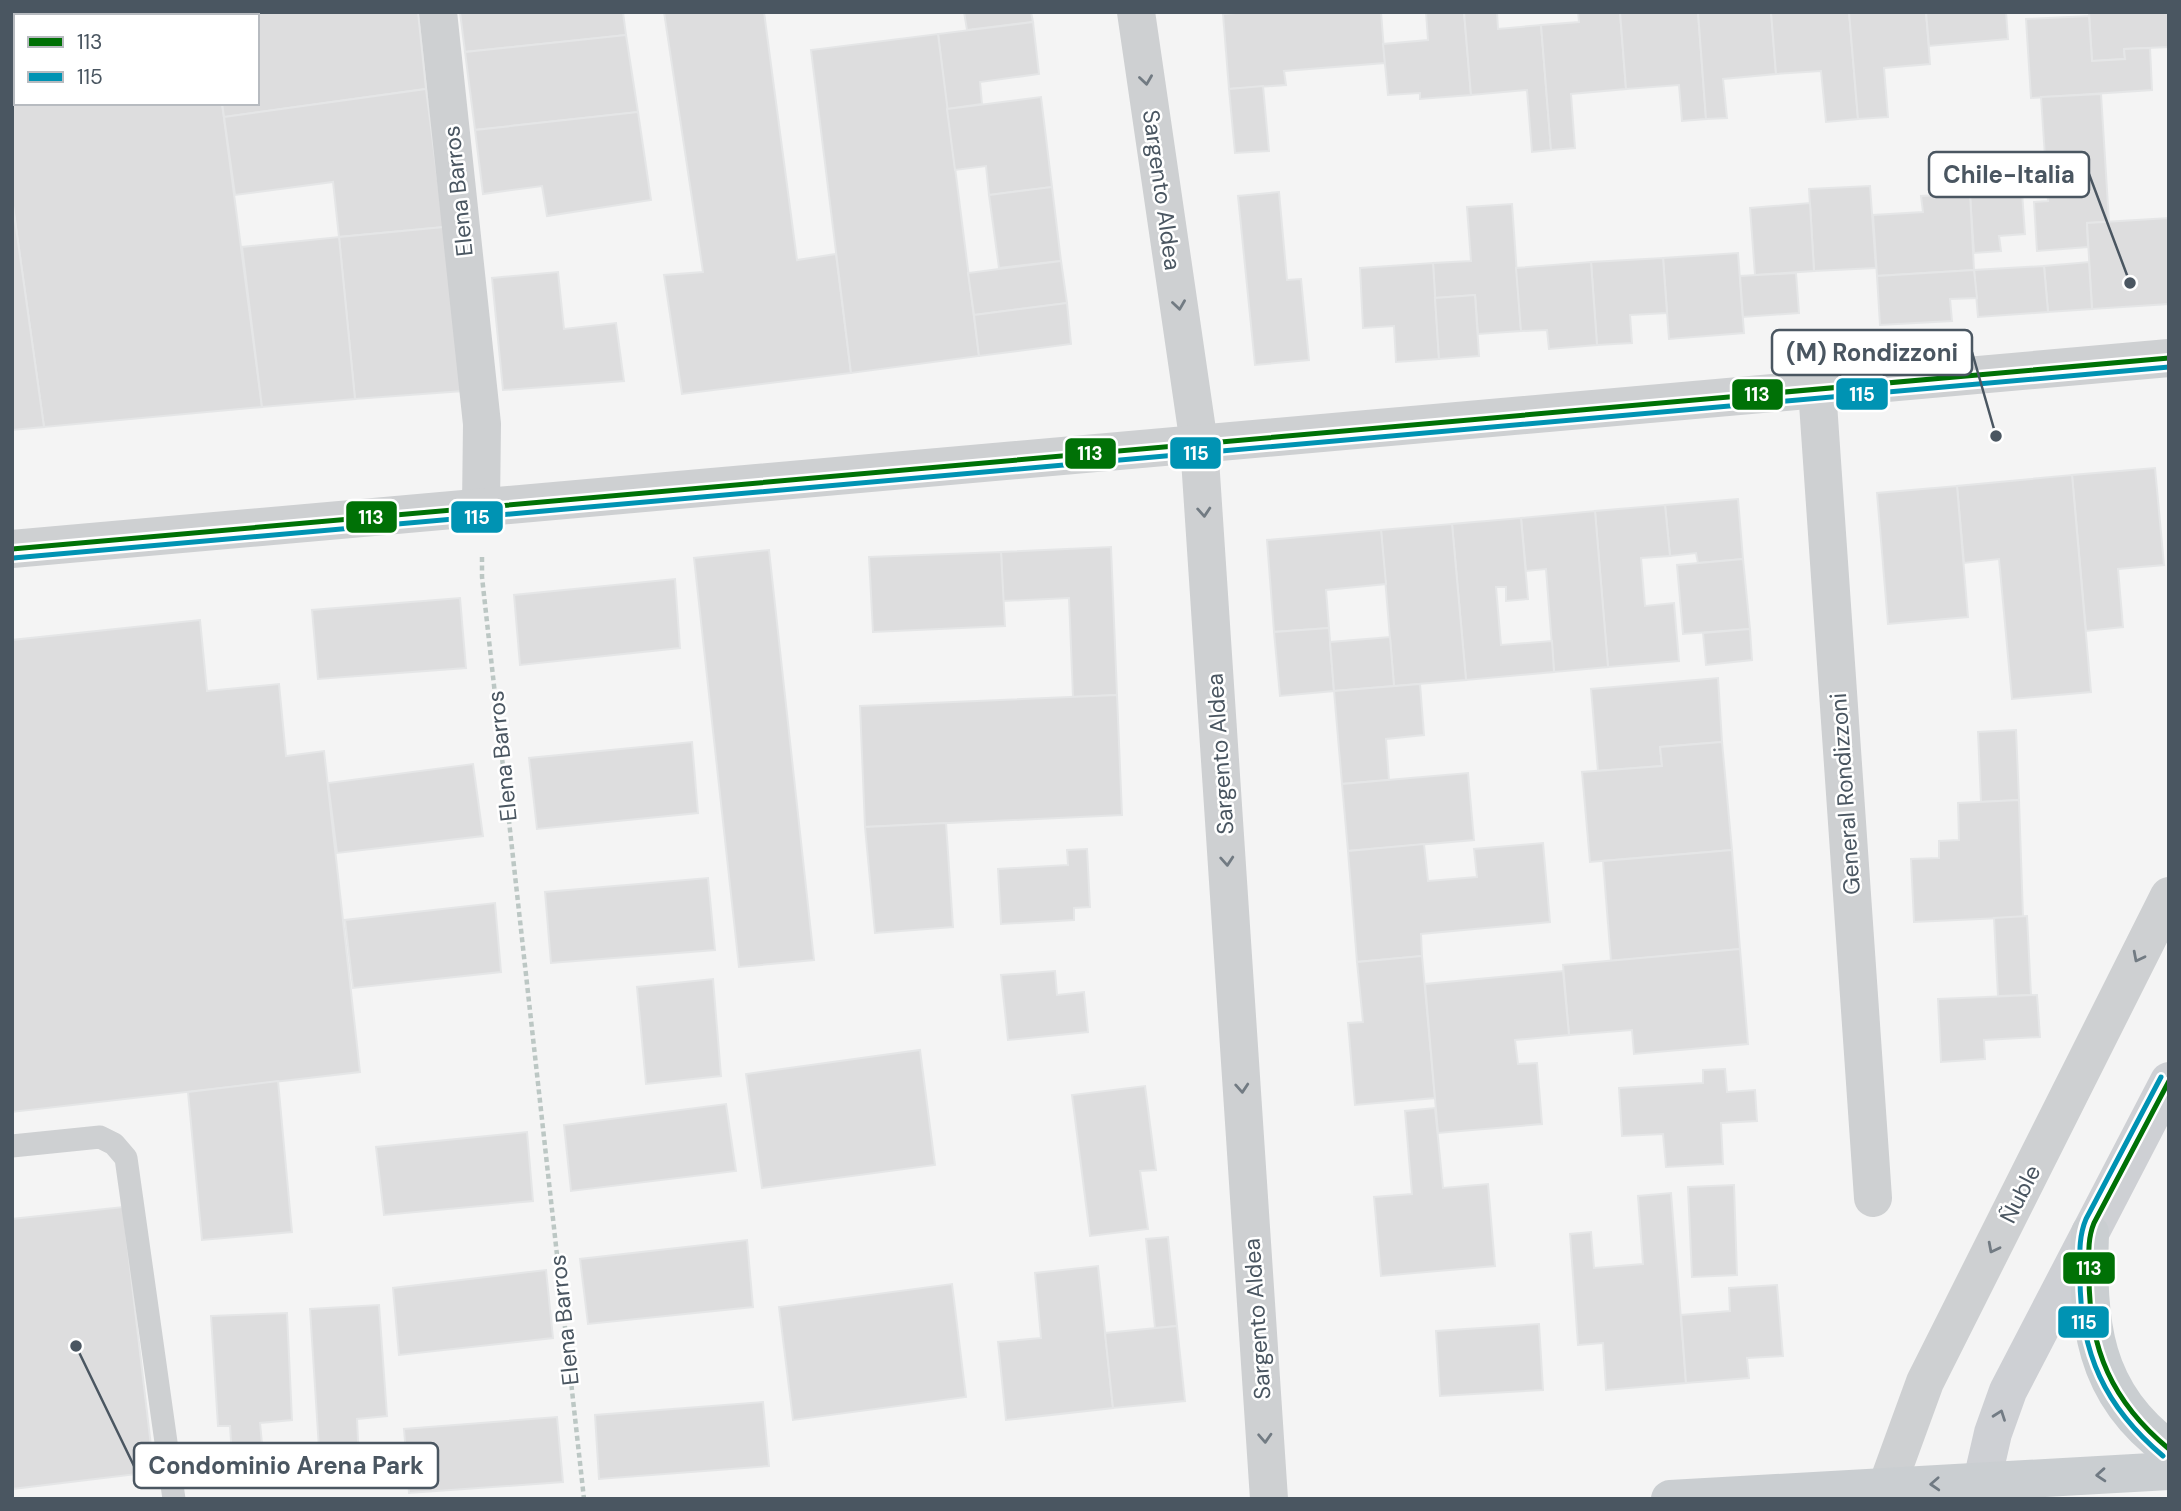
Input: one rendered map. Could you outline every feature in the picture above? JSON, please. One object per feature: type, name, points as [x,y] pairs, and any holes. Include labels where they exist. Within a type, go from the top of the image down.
[{"type":"main road","points":[[1982,1490],[1993,1433],[2008,1391],[2169,1081]]},
{"type":"main road","points":[[2090,1233],[2088,1283],[2100,1357],[2113,1389],[2130,1414],[2148,1434],[2169,1449]]},
{"type":"main road","points":[[1670,1499],[1982,1490],[2169,1471]]},
{"type":"street","name":"Elena Barros","points":[[438,12],[482,424],[481,506]]},
{"type":"street","name":"Sargento Aldea","points":[[1136,12],[1199,444],[1269,1499]]},
{"type":"street","points":[[12,549],[2169,358]]},
{"type":"street","name":"General Rondizzoni","points":[[1817,389],[1873,1198]]},
{"type":"street","name":"Ñuble","points":[[1886,1493],[1925,1382],[2169,896]]},
{"type":"lane","points":[[12,1146],[100,1137],[114,1143],[126,1158],[174,1499]]},
{"type":"path","name":"Elena Barros","points":[[481,506],[482,578],[584,1499]]},
{"type":"building","points":[[12,12],[211,12],[14,14],[14,105],[222,105],[262,407],[44,427],[12,199]]},
{"type":"building","points":[[418,12],[426,89],[224,117],[222,105],[259,105],[259,14],[211,14]]},
{"type":"building","points":[[460,12],[623,12],[626,35],[465,52]]},
{"type":"building","points":[[664,12],[764,12],[797,260],[836,254],[851,373],[682,394],[664,275],[703,272]]},
{"type":"building","points":[[964,12],[1031,12],[1033,22],[967,30]]},
{"type":"building","points":[[1381,12],[1385,63],[1284,71],[1286,85],[1229,89],[1223,14]]},
{"type":"building","points":[[1426,12],[1464,12],[1471,95],[1420,99],[1420,93],[1388,95],[1383,44],[1428,40]]},
{"type":"building","points":[[1464,12],[1497,12],[1498,29],[1541,25],[1551,150],[1532,152],[1527,90],[1471,95]]},
{"type":"building","points":[[1578,12],[1620,12],[1626,89],[1571,94],[1575,148],[1551,150],[1541,25],[1579,22]]},
{"type":"building","points":[[1620,12],[1698,12],[1706,119],[1682,121],[1679,85],[1626,89]]},
{"type":"building","points":[[1698,12],[1771,12],[1776,74],[1723,79],[1727,118],[1706,119]]},
{"type":"building","points":[[1771,12],[1849,12],[1858,119],[1826,122],[1821,71],[1776,74]]},
{"type":"building","points":[[1849,12],[1926,12],[1930,64],[1884,68],[1888,117],[1858,119]]},
{"type":"building","points":[[1926,12],[2006,12],[2008,39],[1929,46]]},
{"type":"building","points":[[2089,12],[2169,12],[2169,47],[2124,49],[2125,59],[2092,61]]},
{"type":"building","points":[[2089,16],[2092,61],[2125,59],[2124,49],[2150,48],[2152,90],[2031,98],[2026,19]]},
{"type":"building","points":[[1033,22],[1039,74],[980,82],[982,104],[947,109],[938,34]]},
{"type":"building","points":[[938,34],[979,356],[851,373],[811,50]]},
{"type":"building","points":[[626,35],[638,112],[475,130],[465,52]]},
{"type":"building","points":[[1263,86],[1269,151],[1235,153],[1229,89]]},
{"type":"building","points":[[426,89],[444,227],[339,237],[333,182],[235,195],[224,117]]},
{"type":"building","points":[[2101,94],[2109,222],[2087,223],[2088,247],[2037,251],[2034,202],[2048,201],[2041,97]]},
{"type":"building","points":[[1041,97],[1052,187],[989,195],[986,166],[955,170],[947,109]]},
{"type":"building","points":[[638,112],[651,200],[547,216],[542,186],[483,194],[475,130]]},
{"type":"building","points":[[2021,178],[2025,234],[1999,236],[2001,251],[1974,253],[1969,181]]},
{"type":"building","points":[[1870,186],[1876,268],[1814,271],[1809,189]]},
{"type":"building","points":[[1052,187],[1061,261],[999,268],[989,195]]},
{"type":"building","points":[[1279,192],[1287,280],[1301,279],[1309,360],[1255,365],[1238,196]]},
{"type":"building","points":[[1970,193],[1974,270],[1877,276],[1873,215],[1923,212],[1921,196]]},
{"type":"building","points":[[12,199],[44,427],[12,430]]},
{"type":"building","points":[[1810,203],[1814,271],[1755,275],[1750,208]]},
{"type":"building","points":[[1512,204],[1521,331],[1478,334],[1475,295],[1435,298],[1433,263],[1471,261],[1467,207]]},
{"type":"building","points":[[2169,218],[2169,304],[2092,309],[2087,223]]},
{"type":"building","points":[[444,227],[463,391],[355,399],[339,237]]},
{"type":"building","points":[[339,237],[355,399],[262,407],[242,247]]},
{"type":"building","points":[[1738,253],[1744,333],[1669,339],[1663,258]]},
{"type":"building","points":[[1663,258],[1667,313],[1630,315],[1632,343],[1597,345],[1591,262]]},
{"type":"building","points":[[1061,261],[1067,303],[974,315],[968,273]]},
{"type":"building","points":[[1591,262],[1597,345],[1549,349],[1547,330],[1521,331],[1516,268]]},
{"type":"building","points":[[2089,262],[2092,309],[2048,312],[2044,266]]},
{"type":"building","points":[[1433,263],[1439,359],[1396,362],[1394,326],[1363,328],[1360,268]]},
{"type":"building","points":[[2044,266],[2048,312],[1978,317],[1974,270]]},
{"type":"building","points":[[1974,270],[1977,298],[1950,299],[1952,321],[1880,325],[1877,276]]},
{"type":"building","points":[[558,272],[564,329],[616,323],[624,381],[503,390],[492,278]]},
{"type":"building","points":[[1796,273],[1799,313],[1743,317],[1740,276]]},
{"type":"building","points":[[1475,295],[1479,356],[1439,359],[1435,298]]},
{"type":"building","points":[[1067,303],[1071,344],[979,356],[974,315]]},
{"type":"building","points":[[2155,468],[2164,565],[2118,569],[2123,627],[2086,631],[2072,475]]},
{"type":"building","points":[[2072,475],[2091,692],[2012,699],[1999,559],[1964,563],[1957,486]]},
{"type":"building","points":[[1957,486],[1968,617],[1888,624],[1877,493]]},
{"type":"building","points":[[1738,499],[1743,559],[1698,563],[1696,553],[1670,556],[1665,505]]},
{"type":"building","points":[[1665,505],[1670,556],[1641,558],[1645,606],[1674,603],[1679,661],[1608,667],[1595,511]]},
{"type":"building","points":[[1595,511],[1608,667],[1554,672],[1546,569],[1526,571],[1521,518]]},
{"type":"building","points":[[1521,518],[1528,599],[1506,601],[1506,587],[1496,587],[1501,645],[1552,641],[1554,672],[1466,680],[1452,524]]},
{"type":"building","points":[[1452,524],[1466,680],[1394,686],[1381,530]]},
{"type":"building","points":[[1381,530],[1386,584],[1326,590],[1329,628],[1274,632],[1267,540]]},
{"type":"building","points":[[1111,547],[1117,695],[1073,697],[1069,598],[1003,601],[1001,552]]},
{"type":"building","points":[[769,550],[814,960],[739,967],[694,558]]},
{"type":"building","points":[[1001,552],[1005,626],[873,632],[869,557]]},
{"type":"building","points":[[1743,559],[1750,629],[1683,634],[1677,565]]},
{"type":"building","points":[[675,579],[680,648],[520,665],[514,595]]},
{"type":"building","points":[[460,598],[466,668],[318,679],[312,610]]},
{"type":"building","points":[[200,620],[207,691],[279,684],[286,756],[324,751],[360,1072],[12,1112],[12,640]]},
{"type":"building","points":[[1329,628],[1334,691],[1280,696],[1274,632]]},
{"type":"building","points":[[1750,629],[1752,660],[1706,665],[1703,633]]},
{"type":"building","points":[[1390,637],[1394,686],[1334,691],[1330,642]]},
{"type":"building","points":[[1718,678],[1722,742],[1660,747],[1662,766],[1598,771],[1591,689]]},
{"type":"building","points":[[1420,684],[1424,735],[1386,739],[1389,780],[1342,784],[1334,691]]},
{"type":"building","points":[[1117,695],[1122,815],[865,827],[860,706]]},
{"type":"building","points":[[2016,730],[2019,800],[1981,802],[1978,732]]},
{"type":"building","points":[[692,742],[698,813],[537,829],[529,758]]},
{"type":"building","points":[[1722,742],[1732,850],[1590,862],[1582,772],[1662,766],[1660,747]]},
{"type":"building","points":[[473,764],[483,836],[337,853],[328,783]]},
{"type":"building","points":[[1468,773],[1474,840],[1348,851],[1342,784]]},
{"type":"building","points":[[2019,800],[2023,917],[1914,922],[1911,859],[1939,858],[1939,841],[1959,840],[1958,803]]},
{"type":"building","points":[[946,823],[953,927],[875,933],[865,827]]},
{"type":"building","points":[[1543,843],[1550,922],[1421,934],[1422,956],[1357,962],[1348,851],[1424,844],[1428,881],[1477,877],[1474,849]]},
{"type":"building","points":[[1087,849],[1090,907],[1074,908],[1074,920],[1001,924],[998,869],[1068,865],[1067,850]]},
{"type":"building","points":[[1732,850],[1740,949],[1611,961],[1603,861]]},
{"type":"building","points":[[708,878],[715,950],[551,963],[545,892]]},
{"type":"building","points":[[495,903],[501,972],[353,988],[345,920]]},
{"type":"building","points":[[2027,916],[2031,995],[1998,996],[1994,918]]},
{"type":"building","points":[[1740,949],[1748,1044],[1634,1054],[1632,1030],[1569,1035],[1563,965]]},
{"type":"building","points":[[1422,956],[1435,1098],[1355,1105],[1348,1023],[1363,1022],[1357,962]]},
{"type":"building","points":[[1055,971],[1057,995],[1084,992],[1088,1032],[1008,1040],[1001,975]]},
{"type":"building","points":[[1563,971],[1569,1035],[1515,1040],[1518,1064],[1537,1063],[1542,1124],[1438,1133],[1425,984]]},
{"type":"building","points":[[713,979],[721,1076],[646,1084],[637,987]]},
{"type":"building","points":[[2037,995],[2040,1037],[1984,1040],[1985,1059],[1941,1062],[1938,999]]},
{"type":"building","points":[[920,1050],[935,1165],[762,1188],[746,1074]]},
{"type":"building","points":[[1725,1069],[1727,1092],[1755,1090],[1757,1121],[1721,1123],[1723,1164],[1666,1167],[1663,1134],[1622,1136],[1619,1088],[1703,1083],[1703,1070]]},
{"type":"building","points":[[278,1081],[292,1232],[202,1240],[188,1092]]},
{"type":"building","points":[[1145,1086],[1156,1170],[1140,1171],[1148,1229],[1090,1236],[1072,1095]]},
{"type":"building","points":[[726,1104],[736,1171],[571,1191],[564,1125]]},
{"type":"building","points":[[1435,1108],[1443,1188],[1488,1184],[1495,1266],[1381,1276],[1374,1197],[1412,1194],[1405,1111]]},
{"type":"building","points":[[527,1132],[533,1201],[384,1215],[376,1147]]},
{"type":"building","points":[[1734,1185],[1737,1275],[1692,1277],[1688,1187]]},
{"type":"building","points":[[1671,1193],[1686,1383],[1606,1390],[1603,1343],[1578,1345],[1570,1234],[1591,1232],[1594,1268],[1643,1264],[1638,1196]]},
{"type":"building","points":[[123,1207],[154,1472],[12,1489],[12,1219]]},
{"type":"building","points":[[1168,1237],[1177,1326],[1155,1328],[1146,1239]]},
{"type":"building","points":[[747,1240],[753,1307],[588,1324],[580,1259]]},
{"type":"building","points":[[1098,1266],[1113,1408],[1006,1420],[998,1342],[1041,1338],[1035,1273]]},
{"type":"building","points":[[546,1270],[553,1338],[399,1355],[393,1288]]},
{"type":"building","points":[[952,1284],[966,1397],[793,1420],[779,1307]]},
{"type":"building","points":[[1777,1285],[1783,1356],[1747,1358],[1749,1378],[1686,1383],[1681,1315],[1730,1311],[1729,1288]]},
{"type":"building","points":[[379,1305],[387,1416],[357,1419],[359,1462],[320,1464],[310,1309]]},
{"type":"building","points":[[287,1313],[292,1420],[260,1423],[263,1454],[232,1457],[230,1426],[218,1426],[211,1316]]},
{"type":"building","points":[[1539,1324],[1543,1390],[1440,1396],[1436,1331]]},
{"type":"building","points":[[1177,1326],[1185,1401],[1113,1408],[1105,1333]]},
{"type":"building","points":[[763,1402],[769,1466],[599,1479],[595,1415]]},
{"type":"building","points":[[557,1417],[563,1482],[409,1493],[404,1429]]},
{"type":"transit line","name":"113","points":[[12,549],[2169,358]]},
{"type":"transit line","name":"115","points":[[13,558],[2169,367]]},
{"type":"transit line","name":"115","points":[[2161,1077],[2086,1219],[2080,1262],[2081,1305],[2085,1330],[2100,1377],[2126,1418],[2163,1456]]},
{"type":"transit line","name":"113","points":[[2169,1081],[2094,1223],[2089,1255],[2093,1327],[2108,1372],[2132,1412],[2169,1449]]},
{"type":"place","name":"Chile-Italia","points":[[2130,283]]},
{"type":"place","name":"(M) Rondizzoni","points":[[1996,436]]},
{"type":"place","name":"Condominio Arena Park","points":[[76,1346]]}]
